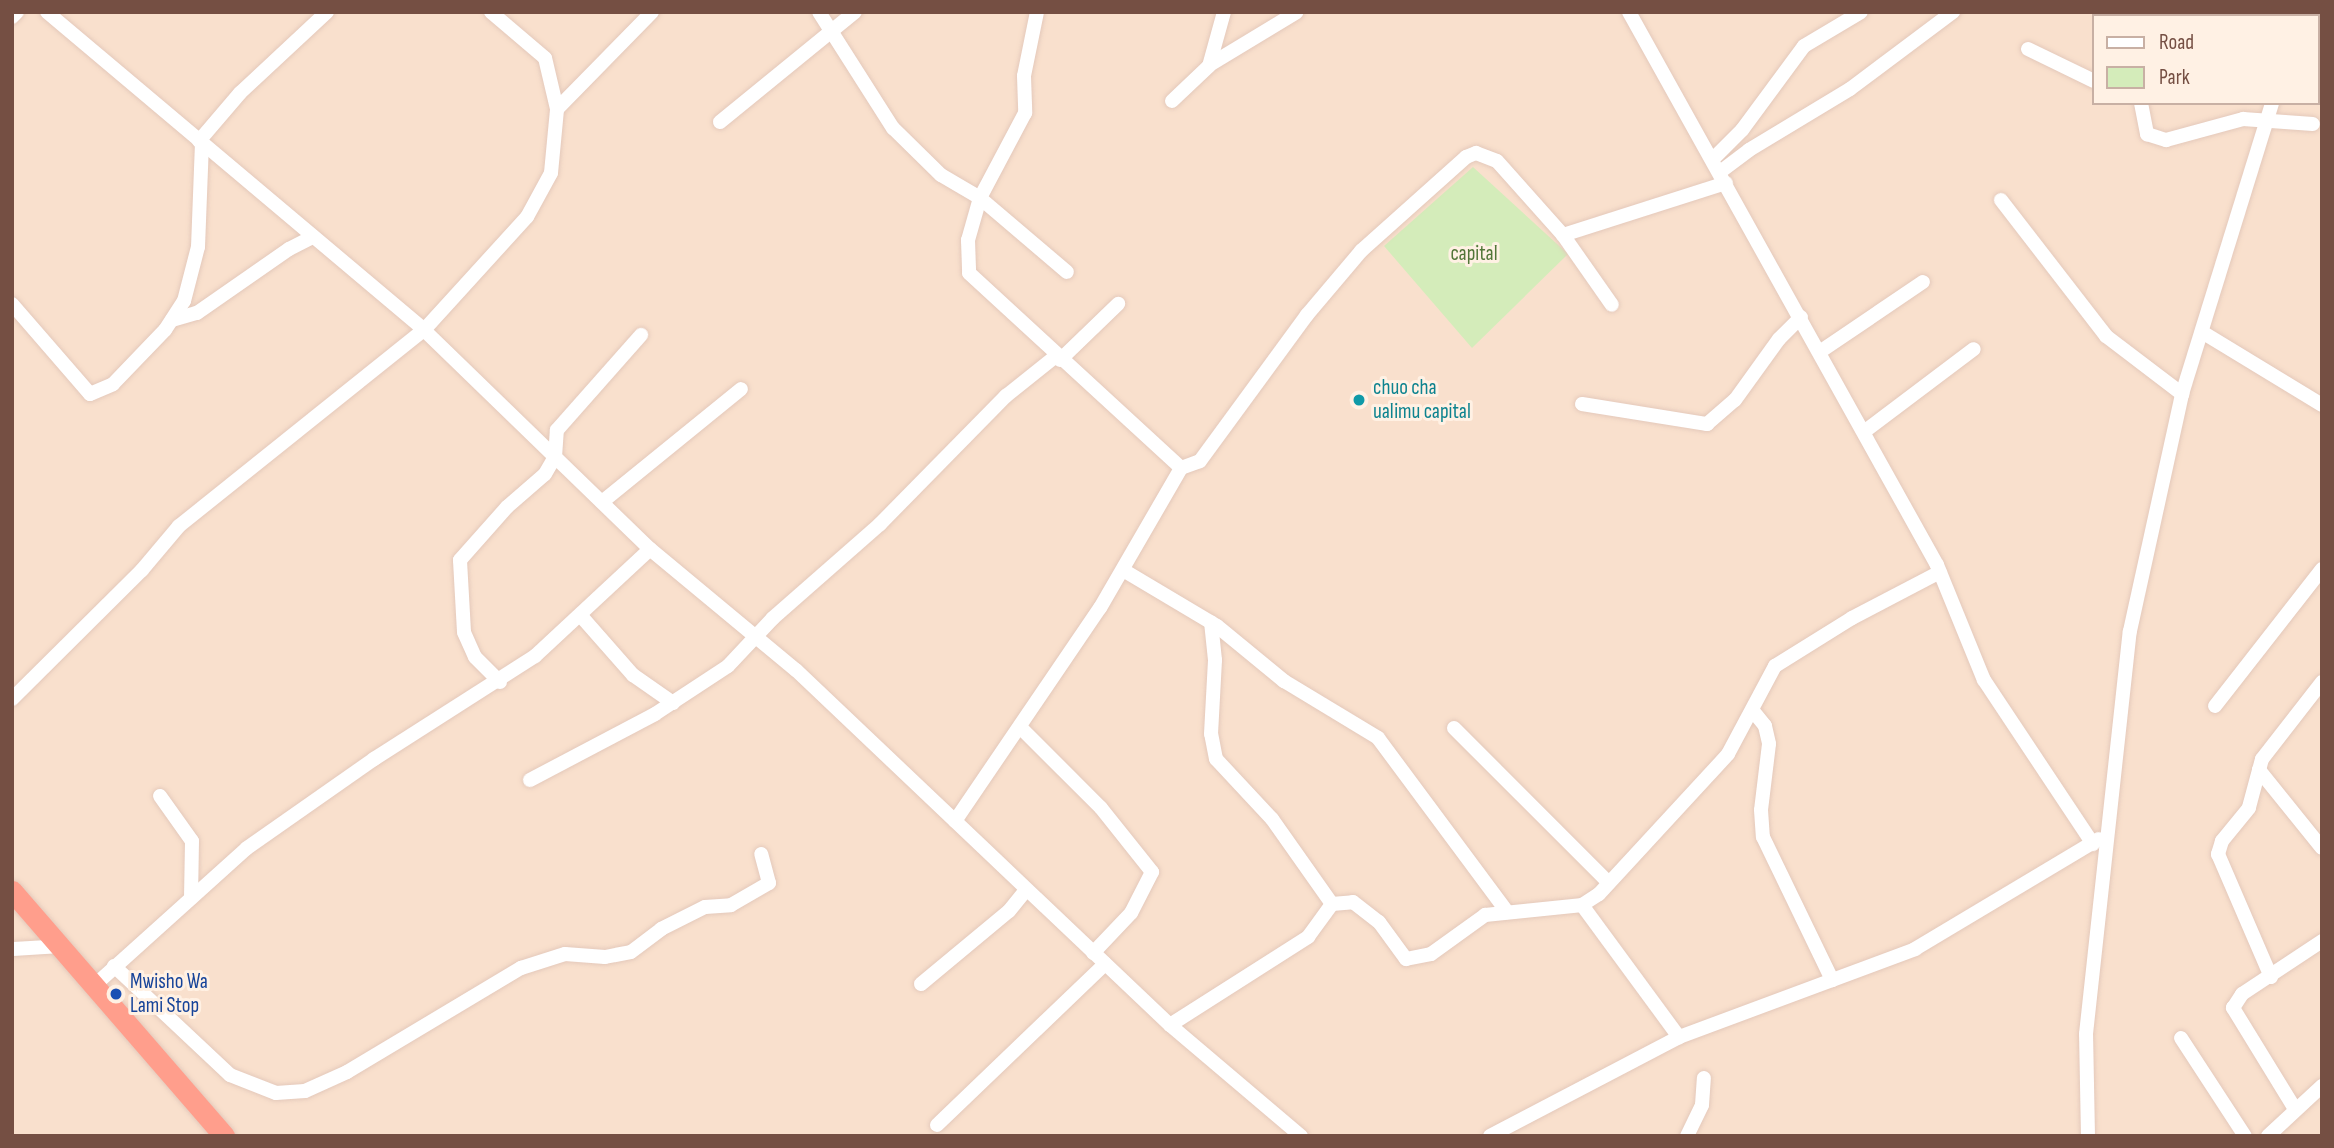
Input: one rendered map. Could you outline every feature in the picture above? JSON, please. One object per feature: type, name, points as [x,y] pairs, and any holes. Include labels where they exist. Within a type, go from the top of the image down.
[{"type":"highway","points":[[12,891],[96,984],[224,1136]]},
{"type":"street","points":[[12,17],[18,12]]},
{"type":"street","points":[[47,12],[424,330],[650,549],[755,636],[1170,1025],[1301,1136]]},
{"type":"street","points":[[12,304],[90,394],[113,384],[172,320],[184,301],[198,247],[201,142],[224,110],[327,12]]},
{"type":"street","points":[[12,699],[142,570],[179,526],[424,330],[527,216],[551,173],[557,109],[545,58],[491,12]]},
{"type":"street","points":[[557,109],[652,12]]},
{"type":"street","points":[[819,12],[893,128],[941,175],[980,198],[1067,272]]},
{"type":"street","points":[[720,121],[855,12]]},
{"type":"street","points":[[1037,12],[1024,76],[1025,113],[980,198],[966,248],[969,273],[1058,358],[1181,468]]},
{"type":"street","points":[[1209,66],[1224,12]]},
{"type":"street","points":[[1172,101],[1209,66],[1297,12]]},
{"type":"street","points":[[1629,12],[1865,430],[1940,572],[1984,681],[2093,844]]},
{"type":"street","points":[[1720,171],[1742,131],[1804,46],[1861,12]]},
{"type":"street","points":[[1563,235],[1720,171],[1749,150],[1850,89],[1954,12]]},
{"type":"street","points":[[2028,49],[2092,80]]},
{"type":"street","points":[[2141,105],[2147,134],[2166,140],[2221,122],[2270,119],[2313,124]]},
{"type":"street","points":[[2088,1136],[2086,1034],[2130,631],[2182,394],[2270,119],[2272,105]]},
{"type":"street","points":[[955,821],[1021,728],[1123,570],[1158,501],[1181,468],[1200,461],[1307,314],[1361,251],[1466,158],[1476,153],[1497,161],[1563,235],[1612,305]]},
{"type":"street","points":[[2001,200],[2106,336],[2182,394]]},
{"type":"street","points":[[172,320],[197,313],[289,248],[313,237]]},
{"type":"street","points":[[1821,351],[1923,282]]},
{"type":"street","points":[[530,780],[673,703],[728,666],[755,636],[880,524],[1006,396],[1058,358],[1118,304]]},
{"type":"street","points":[[1582,404],[1707,424],[1735,400],[1779,339],[1801,317]]},
{"type":"street","points":[[2202,332],[2322,405]]},
{"type":"street","points":[[500,682],[475,657],[464,632],[460,560],[507,508],[545,474],[555,457],[557,430],[641,335]]},
{"type":"street","points":[[1865,430],[1974,349]]},
{"type":"street","points":[[602,502],[741,389]]},
{"type":"street","points":[[96,984],[191,898],[292,814],[500,682],[581,616],[650,549]]},
{"type":"street","points":[[2215,706],[2322,569]]},
{"type":"street","points":[[1123,570],[1211,622],[1284,681],[1391,750],[1507,912]]},
{"type":"street","points":[[1170,1025],[1308,937],[1332,904],[1353,902],[1379,922],[1406,959],[1431,954],[1485,915],[1582,905],[1609,883],[1728,754],[1754,711],[1770,674],[1784,658],[1940,572]]},
{"type":"street","points":[[581,616],[633,675],[673,703]]},
{"type":"street","points":[[1211,622],[1215,660],[1211,724],[1216,759],[1272,819],[1332,904]]},
{"type":"street","points":[[2271,977],[2218,854],[2222,841],[2249,808],[2262,759],[2322,682]]},
{"type":"street","points":[[1754,711],[1765,726],[1769,744],[1761,810],[1763,837],[1832,980]]},
{"type":"street","points":[[1021,728],[1101,808],[1152,872],[1132,914],[1093,953]]},
{"type":"street","points":[[1454,728],[1609,883]]},
{"type":"street","points":[[2259,770],[2322,848]]},
{"type":"street","points":[[160,796],[192,841],[191,898]]},
{"type":"street","points":[[1490,1136],[1679,1037],[1914,949],[2093,844],[2108,832]]},
{"type":"street","points":[[114,966],[230,1075],[266,1091],[305,1091],[346,1072],[521,968],[565,954],[605,957],[631,952],[661,929],[705,907],[732,905],[769,883],[761,854]]},
{"type":"street","points":[[922,984],[1009,911],[1026,890]]},
{"type":"street","points":[[1582,905],[1679,1037]]},
{"type":"street","points":[[2295,1109],[2232,1008],[2242,994],[2322,941]]},
{"type":"street","points":[[12,949],[62,946]]},
{"type":"street","points":[[937,1125],[1105,964]]},
{"type":"street","points":[[2181,1038],[2245,1136]]},
{"type":"street","points":[[1687,1136],[1702,1105],[1704,1078]]},
{"type":"street","points":[[2269,1136],[2322,1086]]},
{"type":"shaded area","points":[[12,12],[2322,12],[2322,1136],[12,1136]]},
{"type":"green space","name":"capital","points":[[1473,167],[1568,254],[1472,348],[1384,246]]},
{"type":"place","name":"chuo cha ualimu capital","points":[[1359,400]]},
{"type":"place","name":"Mwisho Wa Lami Stop","points":[[116,994]]}]
